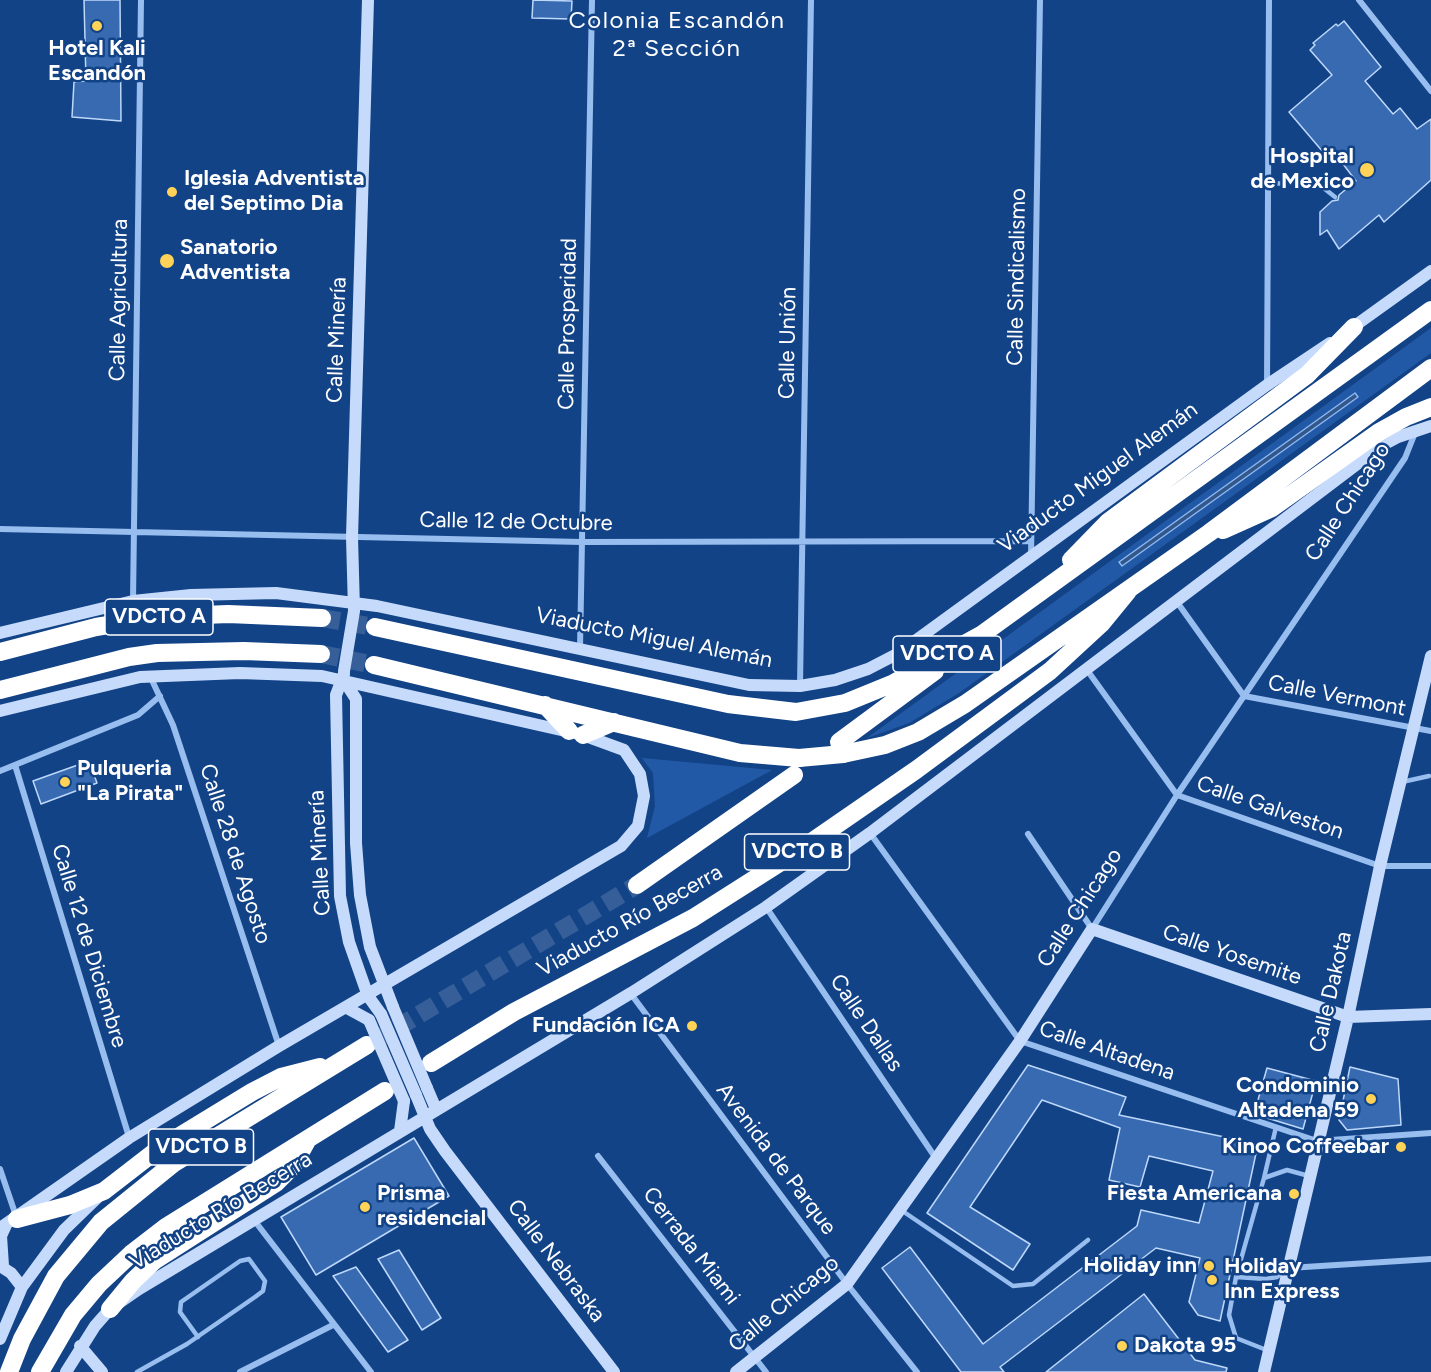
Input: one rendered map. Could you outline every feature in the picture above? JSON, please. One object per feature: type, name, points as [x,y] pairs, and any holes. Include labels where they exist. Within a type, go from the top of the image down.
[{"type":"highway","name":"VDCTO A","points":[[375,627],[728,704],[796,712],[820,709],[869,695],[981,634],[1431,310]]},
{"type":"highway","points":[[1055,580],[1085,543],[1108,522],[1307,375],[1354,327]]},
{"type":"highway","name":"VDCTO A","points":[[374,665],[796,766],[841,748],[885,745],[918,732],[944,717],[1128,591],[1431,368]]},
{"type":"highway","points":[[1209,533],[1243,523],[1272,508],[1379,432],[1406,417],[1431,407]]},
{"type":"highway","name":"Viaducto Río Becerra","points":[[431,1063],[514,1012],[693,918],[800,850],[916,770],[1050,670],[1101,624],[1128,591]]},
{"type":"highway","name":"VDCTO A","points":[[0,652],[96,627],[156,617],[228,614],[322,618]]},
{"type":"highway","points":[[841,748],[981,634]]},
{"type":"highway","name":"VDCTO A","points":[[0,690],[129,657],[157,653],[244,651],[321,654]]},
{"type":"highway","points":[[545,705],[576,733],[614,722]]},
{"type":"highway","name":"Viaducto Río Becerra","points":[[637,885],[796,766]]},
{"type":"highway","name":"VDCTO B","points":[[9,1372],[22,1339],[56,1276],[101,1222],[174,1163],[367,1045]]},
{"type":"highway","points":[[8,1224],[104,1191],[157,1150],[252,1092],[281,1077],[339,1062]]},
{"type":"highway","name":"Viaducto Río Becerra","points":[[40,1372],[73,1315],[99,1284],[131,1254],[166,1227],[385,1091]]},
{"type":"highway","points":[[110,1309],[133,1281],[154,1261],[276,1182],[293,1166],[309,1138]]},
{"type":"main road","name":"Calle Minería","points":[[368,0],[352,537],[355,607],[344,676],[336,695],[339,896],[350,942],[368,996],[381,1014],[410,1098],[424,1116]]},
{"type":"main road","name":"Viaducto Miguel Alemán","points":[[0,633],[133,601],[191,595],[276,593],[580,648],[749,685],[800,686],[835,680],[884,661],[1267,385],[1354,327],[1431,271]]},
{"type":"main road","points":[[424,1116],[631,993],[766,907],[870,833],[1381,446],[1431,426]]},
{"type":"main road","name":"Calle Dakota","points":[[1264,1372],[1348,1017],[1380,866],[1431,656]]},
{"type":"main road","points":[[0,711],[120,680],[149,676],[240,672],[344,676],[576,733],[624,750],[635,765],[645,796],[642,817],[634,834],[621,846],[385,987],[279,1046],[129,1138],[8,1224],[1,1244],[2,1266],[22,1287]]},
{"type":"main road","name":"Calle Minería","points":[[344,676],[356,699],[356,843],[360,895],[370,947],[436,1109]]},
{"type":"main road","name":"Calle Yosemite","points":[[1092,929],[1348,1017],[1431,1014]]},
{"type":"main road","name":"Calle Chicago","points":[[736,1372],[847,1284],[1020,1041],[1092,929]]},
{"type":"main road","points":[[347,1008],[369,1020],[410,1098],[400,1131]]},
{"type":"main road","name":"Viaducto Río Becerra","points":[[66,1372],[80,1346],[110,1309],[166,1271],[424,1116]]},
{"type":"main road","name":"Calle Nebraska","points":[[424,1116],[445,1151],[614,1372]]},
{"type":"main road","points":[[0,1339],[22,1287],[64,1230],[104,1191]]},
{"type":"main road","points":[[80,1346],[102,1372]]},
{"type":"street","name":"Calle Agricultura","points":[[133,601],[141,0]]},
{"type":"street","name":"Calle Prosperidad","points":[[580,648],[592,0]]},
{"type":"street","name":"Calle Unión","points":[[800,686],[811,0]]},
{"type":"street","name":"Calle Sindicalismo","points":[[1031,555],[1040,0]]},
{"type":"street","points":[[1267,385],[1266,184],[1269,0]]},
{"type":"street","points":[[1359,0],[1431,91]]},
{"type":"street","name":"Calle Chicago","points":[[1092,929],[1177,795],[1405,458],[1417,430]]},
{"type":"street","name":"Calle 12 de Octubre","points":[[0,529],[582,542],[802,544],[1031,541]]},
{"type":"street","name":"Calle Vermont","points":[[1177,602],[1244,696],[1431,731]]},
{"type":"street","name":"Calle Galveston","points":[[1087,670],[1177,795],[1380,866],[1431,866]]},
{"type":"street","name":"Calle 28 de Agosto","points":[[149,676],[173,725],[279,1046]]},
{"type":"street","points":[[0,771],[138,715],[160,696]]},
{"type":"street","name":"Calle 12 de Diciembre","points":[[15,765],[129,1138]]},
{"type":"street","name":"Calle Altadena","points":[[870,833],[1020,1041],[1317,1141],[1431,1133]]},
{"type":"street","points":[[1028,834],[1092,929]]},
{"type":"street","name":"Calle Dallas","points":[[766,907],[937,1160]]},
{"type":"street","name":"Avenida de Parque","points":[[631,993],[847,1284],[917,1372]]},
{"type":"street","name":"Cerrada Miami","points":[[598,1156],[766,1372]]},
{"type":"street","points":[[0,1170],[8,1224]]},
{"type":"street","points":[[254,1220],[370,1372]]},
{"type":"street","points":[[1289,1268],[1431,1259]]},
{"type":"street","points":[[240,1372],[333,1325]]},
{"type":"lane","points":[[1266,184],[1312,182],[1335,197]]},
{"type":"lane","points":[[1400,783],[1429,776]]},
{"type":"lane","points":[[1269,1351],[1236,1338],[1229,1315],[1236,1277],[1276,1127]]},
{"type":"lane","points":[[1264,1178],[1287,1170],[1309,1176]]},
{"type":"lane","points":[[901,1210],[1013,1286],[1033,1284],[1088,1240]]},
{"type":"lane","points":[[137,1372],[198,1337],[263,1291],[265,1281],[249,1259],[240,1262],[181,1302],[180,1312],[198,1337]]},
{"type":"lane","points":[[1236,1277],[1266,1279],[1277,1277],[1289,1268]]},
{"type":"shaded area","points":[[1431,328],[1431,353],[959,693],[909,723],[867,738]]},
{"type":"shaded area","points":[[1355,393],[1358,397],[1122,566],[1119,562]]},
{"type":"shaded area","points":[[642,758],[772,770],[647,838],[655,806],[653,773]]},
{"type":"building","points":[[84,0],[120,0],[121,121],[72,117],[74,82],[86,81]]},
{"type":"building","points":[[533,0],[572,1],[571,19],[532,18]]},
{"type":"building","points":[[1344,21],[1381,67],[1365,81],[1393,114],[1400,108],[1417,129],[1431,119],[1431,180],[1384,222],[1379,215],[1339,249],[1327,230],[1320,235],[1320,212],[1332,201],[1338,200],[1339,195],[1356,181],[1330,147],[1323,152],[1289,112],[1332,75],[1310,50],[1315,45],[1313,43],[1336,24],[1338,26]]},
{"type":"building","name":"Pulqueria \"La Pirata\"","points":[[89,761],[97,783],[41,804],[33,781]]},
{"type":"building","points":[[1028,1065],[1126,1097],[1119,1115],[1258,1144],[1220,1321],[1198,1315],[1189,1302],[1200,1258],[1156,1248],[1000,1367],[1004,1372],[961,1372],[882,1268],[910,1247],[983,1344],[1137,1226],[1141,1210],[1199,1223],[1213,1171],[1149,1156],[1140,1187],[1109,1180],[1120,1128],[1042,1100],[970,1207],[1030,1244],[1013,1270],[927,1213]]},
{"type":"building","name":"Condominio Altadena 59","points":[[1350,1067],[1398,1079],[1401,1125],[1347,1130],[1339,1120]]},
{"type":"building","points":[[1267,1068],[1316,1081],[1303,1129],[1254,1114]]},
{"type":"building","name":"Prisma residencial","points":[[414,1138],[449,1196],[316,1275],[281,1217]]},
{"type":"building","points":[[399,1250],[441,1318],[422,1330],[378,1259]]},
{"type":"building","points":[[356,1267],[408,1340],[388,1352],[333,1276]]},
{"type":"building","name":"Dakota 95","points":[[1144,1294],[1195,1360],[1227,1368],[1226,1372],[1046,1372]]},
{"type":"tunnel","points":[[322,618],[375,627]]},
{"type":"tunnel","points":[[321,654],[374,665]]},
{"type":"tunnel","points":[[373,1042],[637,885]]},
{"type":"place","name":"Hotel Kali Escandón","points":[[97,26]]},
{"type":"place","name":"Hospital de Mexico","points":[[1367,170]]},
{"type":"place","name":"Iglesia Adventista del Septimo Dia","points":[[172,192]]},
{"type":"place","name":"Sanatorio Adventista","points":[[167,261]]},
{"type":"place","name":"Pulqueria \"La Pirata\"","points":[[65,782]]},
{"type":"place","name":"Fundación ICA","points":[[692,1026]]},
{"type":"place","name":"Condominio Altadena 59","points":[[1371,1099]]},
{"type":"place","name":"Kinoo Coffeebar","points":[[1401,1147]]},
{"type":"place","name":"Fiesta Americana","points":[[1294,1194]]},
{"type":"place","name":"Prisma residencial","points":[[365,1207]]},
{"type":"place","name":"Holiday inn","points":[[1209,1266]]},
{"type":"place","name":"Holiday Inn Express","points":[[1212,1280]]},
{"type":"place","name":"Dakota 95","points":[[1122,1346]]},
{"type":"district","name":"Colonia Escandón 2ª Sección","points":[[677,35]]}]
